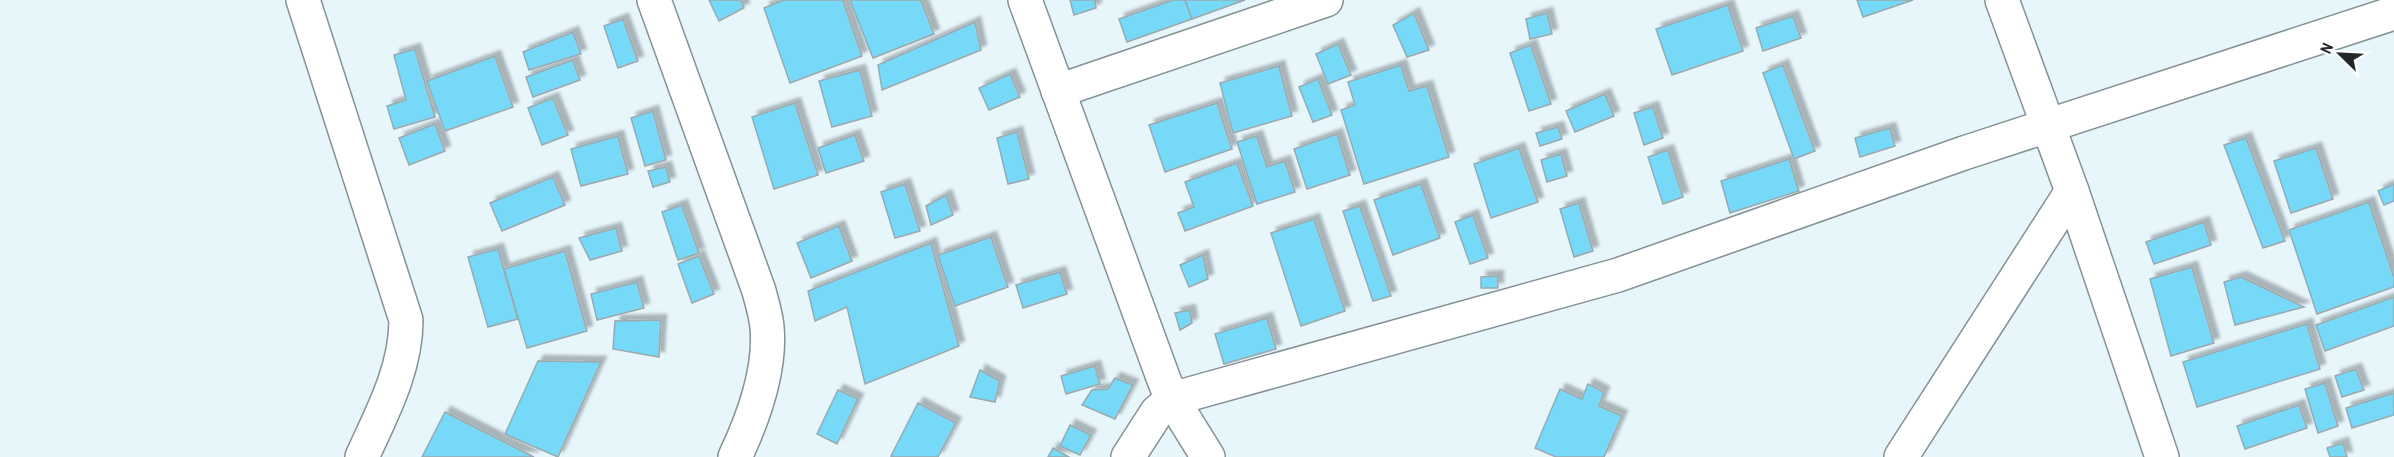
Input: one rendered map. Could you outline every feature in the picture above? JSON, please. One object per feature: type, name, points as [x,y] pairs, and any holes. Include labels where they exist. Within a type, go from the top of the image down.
[{"type":"street","points":[[654,0],[759,291],[767,327],[767,356],[758,393],[735,457]]},
{"type":"street","points":[[1025,0],[1172,399],[1208,457]]},
{"type":"street","points":[[1058,90],[1326,0]]},
{"type":"street","points":[[2002,0],[2046,126],[2072,191],[2162,457]]},
{"type":"street","points":[[308,1],[406,320],[398,373],[362,457]]},
{"type":"street","points":[[1128,457],[1157,412],[1172,399],[1618,275],[2046,126],[2394,13]]},
{"type":"street","points":[[1900,457],[2072,191]]},
{"type":"building","points":[[709,0],[741,0],[744,8],[719,21]]},
{"type":"building","points":[[784,0],[843,0],[862,56],[790,83],[764,8]]},
{"type":"building","points":[[850,0],[921,0],[934,34],[873,58]]},
{"type":"building","points":[[1070,0],[1095,0],[1096,8],[1074,15]]},
{"type":"building","points":[[1173,0],[1185,0],[1192,19],[1127,42],[1119,19]]},
{"type":"building","points":[[1185,0],[1245,0],[1192,19]]},
{"type":"building","points":[[1857,0],[1913,0],[1863,17]]},
{"type":"building","points":[[1728,5],[1743,51],[1672,75],[1656,29]]},
{"type":"building","points":[[1414,13],[1429,50],[1407,57],[1393,25]]},
{"type":"building","points":[[1547,13],[1552,34],[1530,39],[1526,19]]},
{"type":"building","points":[[1793,16],[1801,38],[1763,51],[1756,28]]},
{"type":"building","points":[[623,19],[638,61],[618,68],[604,26]]},
{"type":"building","points":[[975,22],[981,50],[882,90],[878,65]]},
{"type":"building","points":[[573,32],[581,54],[529,70],[523,52]]},
{"type":"building","points":[[1338,44],[1351,75],[1328,84],[1316,54]]},
{"type":"building","points":[[1531,45],[1551,104],[1529,111],[1510,53]]},
{"type":"building","points":[[415,49],[435,117],[394,129],[387,106],[406,100],[394,55]]},
{"type":"building","points":[[495,56],[513,107],[445,131],[427,81]]},
{"type":"building","points":[[573,60],[580,80],[533,97],[526,77]]},
{"type":"building","points":[[1401,65],[1409,91],[1427,86],[1449,157],[1364,184],[1341,110],[1355,105],[1348,82]]},
{"type":"building","points":[[1783,65],[1815,151],[1794,159],[1763,73]]},
{"type":"building","points":[[1279,66],[1292,116],[1233,133],[1220,83]]},
{"type":"building","points":[[860,70],[872,116],[832,127],[819,81]]},
{"type":"building","points":[[1010,74],[1020,97],[989,110],[979,88]]},
{"type":"building","points":[[1318,79],[1332,115],[1313,122],[1299,87]]},
{"type":"building","points":[[1605,94],[1614,116],[1575,132],[1566,111]]},
{"type":"building","points":[[553,98],[568,135],[542,145],[528,108]]},
{"type":"building","points":[[795,103],[818,175],[774,189],[752,117]]},
{"type":"building","points":[[1217,103],[1232,149],[1165,172],[1149,125]]},
{"type":"building","points":[[1653,107],[1663,138],[1644,145],[1634,113]]},
{"type":"building","points":[[653,111],[666,160],[645,166],[631,118]]},
{"type":"building","points":[[435,124],[445,151],[409,165],[399,138]]},
{"type":"building","points":[[1558,127],[1562,139],[1540,146],[1536,133]]},
{"type":"building","points":[[1890,128],[1895,146],[1860,157],[1855,138]]},
{"type":"building","points":[[1017,132],[1029,179],[1008,184],[997,138]]},
{"type":"building","points":[[1337,134],[1350,175],[1307,189],[1294,149]]},
{"type":"building","points":[[855,135],[864,161],[826,173],[818,148]]},
{"type":"building","points":[[618,136],[628,174],[581,186],[571,149]]},
{"type":"building","points":[[1257,136],[1267,167],[1285,161],[1295,192],[1257,204],[1237,142]]},
{"type":"building","points":[[2246,138],[2285,241],[2263,248],[2224,145]]},
{"type":"building","points":[[1519,148],[1538,202],[1491,218],[1474,164]]},
{"type":"building","points":[[2316,148],[2333,199],[2291,213],[2274,161]]},
{"type":"building","points":[[1668,150],[1683,197],[1663,204],[1648,157]]},
{"type":"building","points":[[1561,154],[1567,176],[1547,182],[1541,160]]},
{"type":"building","points":[[1789,159],[1799,191],[1730,213],[1721,181]]},
{"type":"building","points":[[1237,163],[1253,206],[1185,231],[1178,213],[1194,207],[1185,182]]},
{"type":"building","points":[[666,167],[670,182],[653,187],[648,171]]},
{"type":"building","points":[[553,177],[565,205],[502,231],[490,203]]},
{"type":"building","points":[[905,184],[920,231],[895,238],[881,192]]},
{"type":"building","points":[[1421,184],[1440,238],[1393,255],[1374,200]]},
{"type":"building","points":[[2394,184],[2394,201],[2384,205],[2378,191]]},
{"type":"building","points":[[946,195],[953,215],[931,225],[926,206]]},
{"type":"building","points":[[2369,202],[2394,277],[2394,287],[2317,314],[2289,230]]},
{"type":"building","points":[[1579,203],[1593,251],[1574,257],[1560,209]]},
{"type":"building","points":[[682,205],[699,253],[678,260],[662,212]]},
{"type":"building","points":[[1360,206],[1391,296],[1373,301],[1343,211]]},
{"type":"building","points":[[1473,215],[1488,258],[1470,264],[1455,222]]},
{"type":"building","points":[[1314,219],[1345,311],[1301,326],[1271,233]]},
{"type":"building","points":[[2204,222],[2211,245],[2154,264],[2146,242]]},
{"type":"building","points":[[839,226],[852,261],[811,278],[797,243]]},
{"type":"building","points":[[616,228],[622,251],[590,260],[579,238]]},
{"type":"building","points":[[991,237],[1008,287],[955,306],[938,255]]},
{"type":"building","points":[[931,243],[959,346],[865,384],[847,307],[815,321],[808,291]]},
{"type":"building","points":[[498,249],[518,319],[488,327],[468,257]]},
{"type":"building","points":[[565,251],[587,331],[527,348],[504,269]]},
{"type":"building","points":[[1203,255],[1208,279],[1189,287],[1180,265]]},
{"type":"building","points":[[699,256],[714,294],[692,303],[678,264]]},
{"type":"building","points":[[2192,267],[2214,343],[2171,356],[2150,279]]},
{"type":"building","points":[[1060,272],[1067,294],[1023,308],[1016,285]]},
{"type":"building","points":[[1498,276],[1498,288],[1481,288],[1481,277]]},
{"type":"building","points":[[2241,277],[2304,307],[2235,325],[2224,282]]},
{"type":"building","points":[[637,282],[644,308],[597,320],[591,294]]},
{"type":"building","points":[[2394,297],[2394,326],[2325,351],[2316,325]]},
{"type":"building","points":[[1190,310],[1192,323],[1180,330],[1175,313]]},
{"type":"building","points":[[1267,318],[1276,349],[1224,364],[1215,334]]},
{"type":"building","points":[[661,320],[659,357],[613,349],[615,321]]},
{"type":"building","points":[[2307,324],[2320,369],[2197,407],[2183,362]]},
{"type":"building","points":[[538,361],[601,362],[558,457],[505,434]]},
{"type":"building","points":[[1095,366],[1100,384],[1066,394],[1061,376]]},
{"type":"building","points":[[2356,369],[2364,390],[2342,397],[2335,376]]},
{"type":"building","points":[[980,370],[1000,381],[995,402],[970,397]]},
{"type":"building","points":[[1115,378],[1133,385],[1115,419],[1082,405],[1092,390],[1108,389]]},
{"type":"building","points":[[2325,383],[2338,426],[2318,433],[2305,389]]},
{"type":"building","points":[[1588,384],[1604,392],[1599,406],[1622,416],[1604,457],[1556,457],[1535,448],[1560,389],[1582,399]]},
{"type":"building","points":[[838,390],[858,399],[837,444],[817,434]]},
{"type":"building","points":[[2394,393],[2394,415],[2352,428],[2346,408]]},
{"type":"building","points":[[918,403],[956,423],[938,457],[891,456]]},
{"type":"building","points":[[2299,405],[2307,428],[2245,449],[2237,426]]},
{"type":"building","points":[[445,412],[534,457],[422,457]]},
{"type":"building","points":[[1070,425],[1091,435],[1080,455],[1060,446]]},
{"type":"building","points":[[2343,443],[2347,457],[2330,457],[2327,448]]},
{"type":"building","points":[[1053,448],[1069,457],[1048,457]]}]
